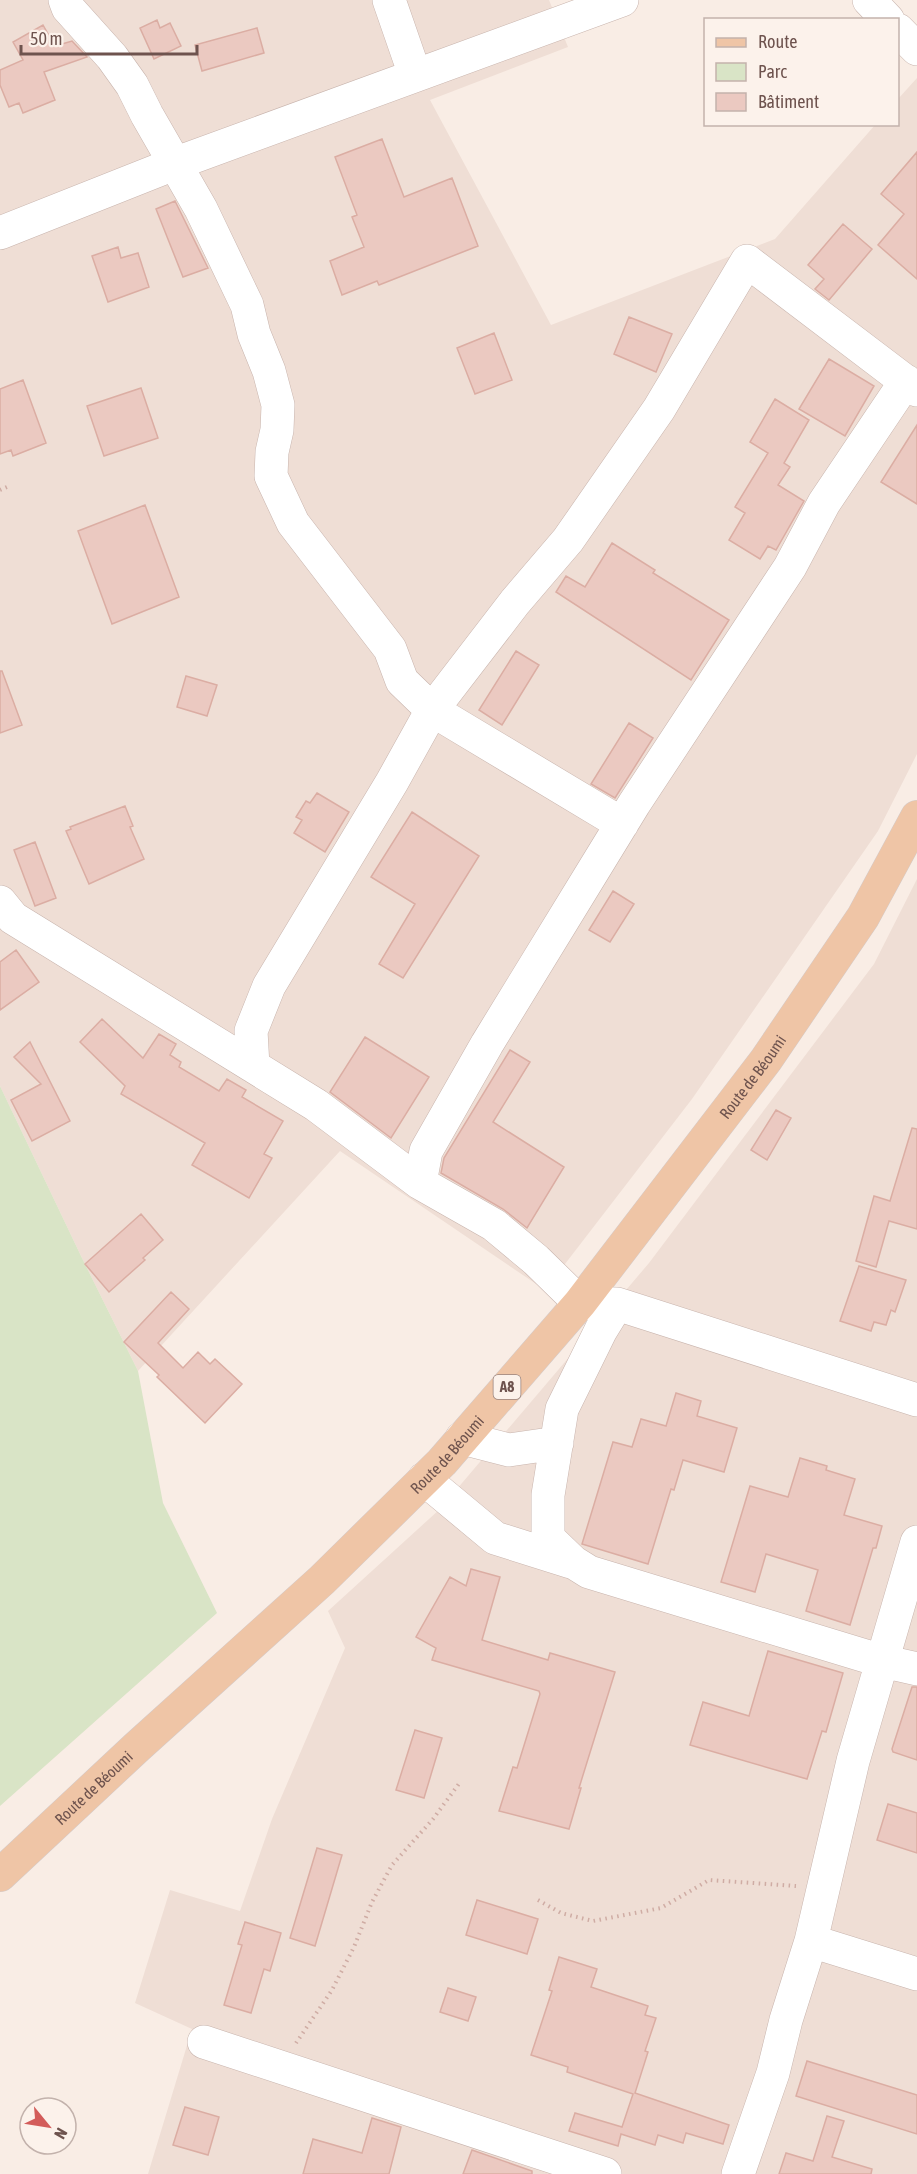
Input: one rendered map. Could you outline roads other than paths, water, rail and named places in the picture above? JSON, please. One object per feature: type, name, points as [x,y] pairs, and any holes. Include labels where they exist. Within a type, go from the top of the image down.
[{"type":"main road","name":"Route de Béoumi","points":[[0,1875],[137,1747],[322,1580],[424,1479],[580,1303],[766,1060],[863,917],[917,817]]},
{"type":"street","points":[[66,0],[68,8],[112,57],[132,85],[201,209],[246,305],[279,405],[270,476],[293,523],[390,649],[402,681],[432,710],[622,824]]},
{"type":"street","points":[[389,0],[415,75]]},
{"type":"street","points":[[0,232],[174,164],[622,0]]},
{"type":"street","points":[[869,0],[886,18]]},
{"type":"street","points":[[899,32],[917,49]]},
{"type":"street","points":[[253,1066],[251,1030],[269,986],[392,782],[432,710],[515,602],[568,540],[659,409],[747,261],[911,385],[824,503],[790,567],[622,824],[440,1124],[426,1151],[420,1183]]},
{"type":"street","points":[[0,902],[13,918],[316,1105],[420,1183],[494,1225],[536,1260],[580,1303],[617,1304],[917,1400]]},
{"type":"street","points":[[617,1304],[601,1330],[562,1409],[548,1496],[548,1538],[573,1562],[589,1572],[882,1661],[917,1669]]},
{"type":"street","points":[[462,1438],[509,1450],[557,1443]]},
{"type":"street","points":[[424,1479],[495,1538],[573,1562]]},
{"type":"street","points":[[738,2174],[773,2073],[786,2020],[811,1941],[854,1761],[917,1542]]},
{"type":"street","points":[[811,1941],[917,1974]]},
{"type":"street","points":[[204,2042],[605,2174]]}]
